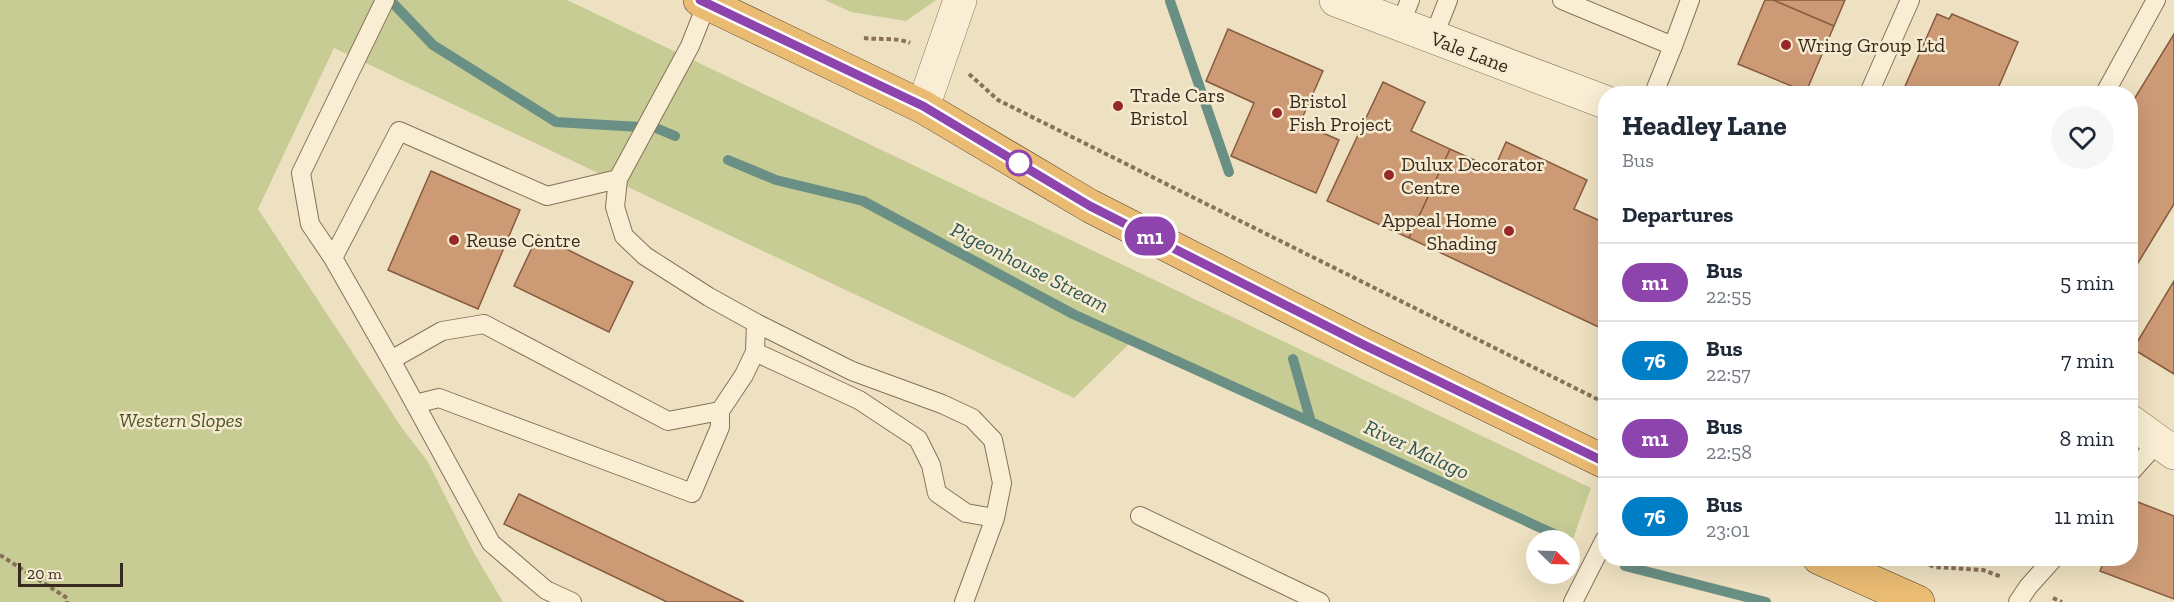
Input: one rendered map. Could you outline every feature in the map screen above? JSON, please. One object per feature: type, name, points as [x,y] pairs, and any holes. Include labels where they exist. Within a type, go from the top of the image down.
[{"type":"highway","points":[[704,2],[923,106],[1090,206],[1364,345],[1598,459]]},
{"type":"highway","points":[[1837,566],[1918,602]]},
{"type":"street","points":[[923,106],[960,0]]},
{"type":"street","name":"Vale Lane","points":[[1336,0],[1405,13],[1433,38],[1598,99]]},
{"type":"street","points":[[2138,427],[2166,448]]},
{"type":"lane","points":[[385,0],[301,173],[310,224],[333,258],[391,360],[491,543],[546,590],[572,602]]},
{"type":"lane","points":[[1433,38],[1448,0]]},
{"type":"lane","points":[[1562,0],[1673,46]]},
{"type":"lane","points":[[1657,86],[1689,0]]},
{"type":"lane","points":[[1872,86],[1910,0]]},
{"type":"lane","points":[[2109,86],[2156,0]]},
{"type":"lane","points":[[704,2],[690,46],[618,179],[615,207],[624,236],[645,256],[709,297],[756,323],[852,371],[942,404],[972,418],[993,440],[1002,483],[996,518],[964,602]]},
{"type":"lane","points":[[333,258],[399,131],[547,196],[618,179]]},
{"type":"lane","points":[[415,404],[439,398],[692,493],[720,427],[720,411],[744,375],[755,352],[756,323]]},
{"type":"lane","points":[[391,360],[442,331],[484,324],[668,421],[720,411]]},
{"type":"lane","points":[[755,352],[859,400],[918,439],[931,465],[937,493],[966,513],[996,518]]},
{"type":"lane","points":[[2138,467],[2166,448]]},
{"type":"lane","points":[[1140,516],[1320,602]]},
{"type":"lane","points":[[1573,602],[1598,553]]},
{"type":"lane","points":[[2023,594],[2047,566]]},
{"type":"path","points":[[857,38],[901,39],[964,69],[998,100],[1598,400]]},
{"type":"path","points":[[0,555],[41,580],[67,598],[68,602]]},
{"type":"path","points":[[1932,566],[1983,570],[2023,594],[2062,602]]},
{"type":"green space","name":"Western Slopes","points":[[0,0],[567,0],[1591,488],[1576,530],[1545,530],[1130,343],[1074,398],[334,48],[258,209],[402,428],[428,462],[474,553],[503,602],[0,602]]},
{"type":"green space","points":[[825,0],[936,0],[906,21],[851,12]]},
{"type":"building","name":"Wring Group Ltd","points":[[1765,0],[1773,0],[1834,26],[1809,86],[1791,86],[1738,64]]},
{"type":"building","points":[[1773,0],[1845,0],[1834,26]]},
{"type":"building","points":[[1937,14],[1949,19],[1952,14],[2018,42],[1999,86],[1905,86]]},
{"type":"building","name":"Bristol Fish Project","points":[[1228,29],[1323,71],[1300,123],[1339,140],[1316,193],[1231,156],[1254,103],[1206,81]]},
{"type":"building","points":[[2174,34],[2174,204],[2138,263],[2138,93]]},
{"type":"building","name":"Dulux Decorator Centre","points":[[1383,82],[1425,102],[1411,131],[1450,149],[1409,238],[1327,201]]},
{"type":"building","name":"Appeal Home Shading","points":[[1506,142],[1587,180],[1574,209],[1598,220],[1598,327],[1409,238],[1450,149],[1494,169]]},
{"type":"building","name":"Reuse Centre","points":[[431,171],[520,210],[478,309],[388,270]]},
{"type":"building","points":[[538,235],[633,282],[609,332],[514,286]]},
{"type":"building","points":[[2174,281],[2174,374],[2138,352],[2138,341]]},
{"type":"building","points":[[519,494],[744,602],[667,602],[504,524]]},
{"type":"building","points":[[2138,502],[2174,516],[2174,599],[2100,571],[2102,566],[2138,566]]},
{"type":"waterway","name":"Pigeonhouse Stream","points":[[390,0],[433,45],[556,122],[656,128],[675,136]]},
{"type":"waterway","name":"River Malago","points":[[1170,1],[1229,172]]},
{"type":"waterway","name":"Pigeonhouse Stream","points":[[728,160],[776,180],[863,201],[1073,314],[1311,422]]},
{"type":"waterway","name":"River Malago","points":[[1293,359],[1311,422],[1545,530]]},
{"type":"waterway","name":"River Malago","points":[[1625,566],[1766,602]]},
{"type":"bus line","name":"m1","points":[[700,0],[923,106],[1090,206],[1364,345],[1598,459]]},
{"type":"place","name":"Wring Group Ltd","points":[[1786,45]]},
{"type":"place","name":"Trade Cars Bristol","points":[[1118,106]]},
{"type":"place","name":"Bristol Fish Project","points":[[1277,113]]},
{"type":"place","name":"Dulux Decorator Centre","points":[[1389,175]]},
{"type":"place","name":"Appeal Home Shading","points":[[1509,231]]},
{"type":"place","name":"Reuse Centre","points":[[454,240]]}]
